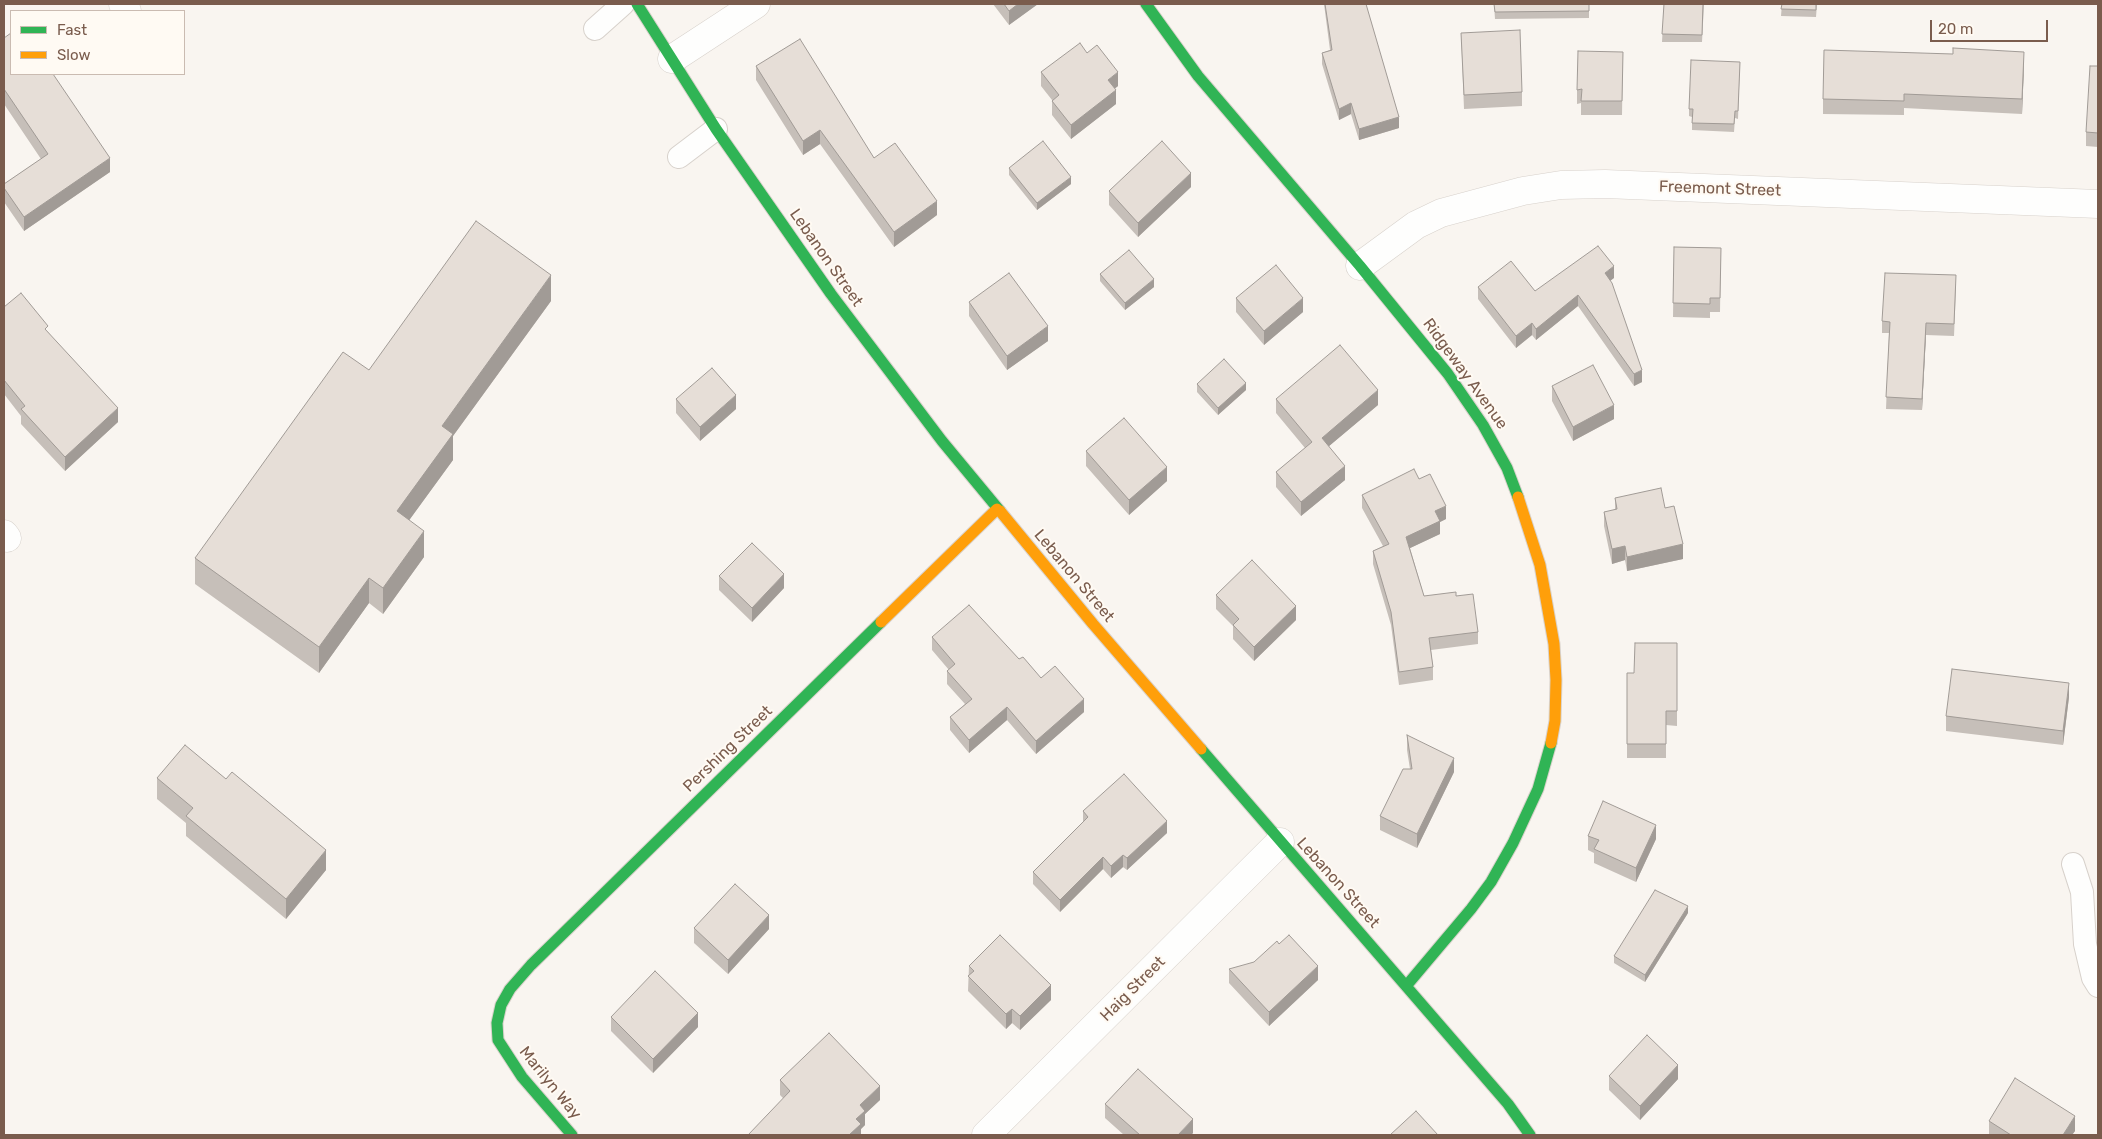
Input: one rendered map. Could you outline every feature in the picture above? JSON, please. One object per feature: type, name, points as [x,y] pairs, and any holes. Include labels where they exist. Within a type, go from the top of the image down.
[{"type":"main road","name":"Lebanon Street","points":[[637,4],[716,129],[836,302],[918,410],[997,509],[1093,624],[1280,842],[1407,985],[1508,1104],[1530,1135]]},
{"type":"main road","name":"Ridgeway Avenue","points":[[1146,4],[1198,76],[1360,266],[1448,374],[1494,441],[1524,512],[1540,565],[1554,644],[1556,680],[1554,721],[1549,755],[1536,795],[1513,843],[1491,882],[1471,909],[1407,985]]},
{"type":"main road","name":"Pershing Street","points":[[496,1023],[501,1005],[510,989],[531,965],[997,509]]},
{"type":"main road","name":"Marilyn Way","points":[[496,1023],[498,1040],[506,1056],[572,1135]]},
{"type":"street","points":[[672,59],[756,4]]},
{"type":"street","name":"Freemont Street","points":[[1360,266],[1416,225],[1441,213],[1514,193],[1561,185],[1625,185],[2098,204]]},
{"type":"street","name":"Haig Street","points":[[986,1135],[1280,842]]},
{"type":"lane","points":[[595,29],[623,4]]},
{"type":"lane","points":[[679,156],[716,129]]},
{"type":"lane","points":[[2073,864],[2082,892],[2085,944],[2093,978],[2098,986]]},
{"type":"building","points":[[1004,4],[1018,4],[1009,11]]},
{"type":"building","points":[[1325,4],[1366,4],[1399,117],[1359,129],[1351,103],[1339,109],[1322,53],[1332,50]]},
{"type":"building","points":[[1494,4],[1589,4],[1589,11],[1495,12]]},
{"type":"building","points":[[1664,4],[1703,4],[1702,35],[1662,34]]},
{"type":"building","points":[[1782,4],[1816,4],[1816,10],[1781,9]]},
{"type":"building","points":[[1520,30],[1522,92],[1464,95],[1461,33]]},
{"type":"building","points":[[10,34],[10,75],[54,75],[110,158],[24,217],[4,188],[4,184],[48,154],[4,89],[4,38]]},
{"type":"building","points":[[800,39],[874,158],[895,143],[937,201],[894,232],[820,130],[803,141],[756,66]]},
{"type":"building","points":[[1080,43],[1087,53],[1097,45],[1118,72],[1108,80],[1116,90],[1071,125],[1052,101],[1059,95],[1041,72]]},
{"type":"building","points":[[1953,48],[2024,52],[2022,99],[1904,94],[1904,101],[1823,99],[1824,50],[1953,54]]},
{"type":"building","points":[[1578,51],[1623,52],[1622,101],[1581,101],[1582,89],[1577,90]]},
{"type":"building","points":[[1691,60],[1740,62],[1738,111],[1735,111],[1734,124],[1692,123],[1693,109],[1689,109]]},
{"type":"building","points":[[2090,66],[2098,66],[2098,133],[2086,132]]},
{"type":"building","points":[[1043,141],[1071,177],[1037,203],[1009,168]]},
{"type":"building","points":[[1162,141],[1191,173],[1138,223],[1109,191]]},
{"type":"building","points":[[476,221],[551,275],[442,426],[453,434],[397,511],[424,531],[383,588],[369,578],[319,647],[195,558],[343,352],[369,370]]},
{"type":"building","points":[[1598,246],[1614,266],[1605,273],[1612,283],[1642,370],[1634,374],[1578,295],[1536,329],[1532,323],[1516,336],[1478,287],[1511,261],[1535,291]]},
{"type":"building","points":[[1674,247],[1721,248],[1720,298],[1710,298],[1710,304],[1673,303]]},
{"type":"building","points":[[1129,250],[1154,279],[1125,303],[1100,274]]},
{"type":"building","points":[[1276,265],[1303,298],[1264,331],[1236,298]]},
{"type":"building","points":[[1009,273],[1048,326],[1007,356],[969,302]]},
{"type":"building","points":[[1885,273],[1956,275],[1954,324],[1926,323],[1922,399],[1886,397],[1890,322],[1882,321]]},
{"type":"building","points":[[21,293],[48,326],[45,329],[118,408],[65,457],[21,409],[25,406],[4,380],[4,307]]},
{"type":"building","points":[[1340,345],[1378,390],[1322,438],[1345,466],[1301,502],[1276,472],[1312,442],[1276,399]]},
{"type":"building","points":[[1224,359],[1246,383],[1218,408],[1197,384]]},
{"type":"building","points":[[1593,365],[1614,405],[1573,427],[1552,386]]},
{"type":"building","points":[[712,368],[736,395],[700,427],[676,399]]},
{"type":"building","points":[[1124,418],[1167,467],[1129,500],[1086,451]]},
{"type":"building","points":[[1414,469],[1419,479],[1430,474],[1446,506],[1435,511],[1440,521],[1406,537],[1424,596],[1456,592],[1456,596],[1473,594],[1478,632],[1429,638],[1433,667],[1399,672],[1391,612],[1373,551],[1389,544],[1362,495]]},
{"type":"building","points":[[1661,488],[1665,508],[1674,506],[1683,544],[1627,557],[1625,546],[1612,549],[1604,512],[1617,509],[1615,498]]},
{"type":"building","points":[[752,543],[784,574],[752,608],[719,576]]},
{"type":"building","points":[[1252,560],[1296,606],[1254,647],[1233,625],[1239,619],[1216,595]]},
{"type":"building","points":[[969,605],[1019,659],[1023,657],[1041,678],[1055,666],[1084,699],[1036,741],[1007,707],[969,740],[950,717],[972,699],[947,671],[955,664],[932,637]]},
{"type":"building","points":[[1635,643],[1677,643],[1677,711],[1666,711],[1666,744],[1627,744],[1627,673],[1634,673]]},
{"type":"building","points":[[1952,669],[2069,683],[2063,731],[1946,716]]},
{"type":"building","points":[[1407,735],[1454,758],[1417,834],[1380,816],[1403,769],[1412,769]]},
{"type":"building","points":[[185,745],[226,779],[232,772],[326,850],[286,899],[186,816],[193,808],[157,778]]},
{"type":"building","points":[[1124,774],[1167,821],[1127,858],[1123,855],[1111,866],[1103,857],[1060,900],[1033,872],[1088,817],[1083,811]]},
{"type":"building","points":[[1603,801],[1656,825],[1636,868],[1594,849],[1599,840],[1588,836]]},
{"type":"building","points":[[735,884],[769,915],[728,960],[694,928]]},
{"type":"building","points":[[1655,890],[1688,906],[1645,975],[1614,956]]},
{"type":"building","points":[[1000,935],[1051,985],[1020,1016],[1012,1009],[1006,1014],[968,976],[974,971],[969,966]]},
{"type":"building","points":[[1289,935],[1318,966],[1269,1012],[1229,969],[1254,962],[1277,941],[1279,944]]},
{"type":"building","points":[[655,971],[698,1013],[653,1059],[611,1017]]},
{"type":"building","points":[[829,1033],[880,1086],[860,1105],[865,1111],[856,1119],[861,1124],[849,1135],[748,1135],[790,1091],[780,1080]]},
{"type":"building","points":[[1647,1035],[1678,1065],[1640,1106],[1609,1076]]},
{"type":"building","points":[[1138,1069],[1193,1119],[1178,1135],[1140,1135],[1105,1104]]},
{"type":"building","points":[[2015,1078],[2075,1116],[2063,1135],[2011,1135],[1989,1121]]},
{"type":"building","points":[[1416,1111],[1438,1135],[1390,1135]]},
{"type":"traffic: fast","points":[[637,4],[716,129],[831,294],[942,441],[1000,511]]},
{"type":"traffic: fast","points":[[1146,4],[1198,76],[1360,266],[1448,374],[1483,425],[1507,468],[1518,497]]},
{"type":"traffic: fast","points":[[572,1135],[522,1077],[498,1040],[497,1023],[501,1005],[510,989],[531,965],[881,622]]},
{"type":"traffic: fast","points":[[1407,985],[1471,909],[1491,882],[1513,843],[1538,789],[1551,743]]},
{"type":"traffic: fast","points":[[1201,749],[1508,1104],[1530,1135]]},
{"type":"traffic: slow","points":[[1518,497],[1540,565],[1554,644],[1556,680],[1555,721],[1551,743]]},
{"type":"traffic: slow","points":[[881,622],[997,509]]},
{"type":"traffic: slow","points":[[1000,511],[1093,624],[1201,749]]}]
